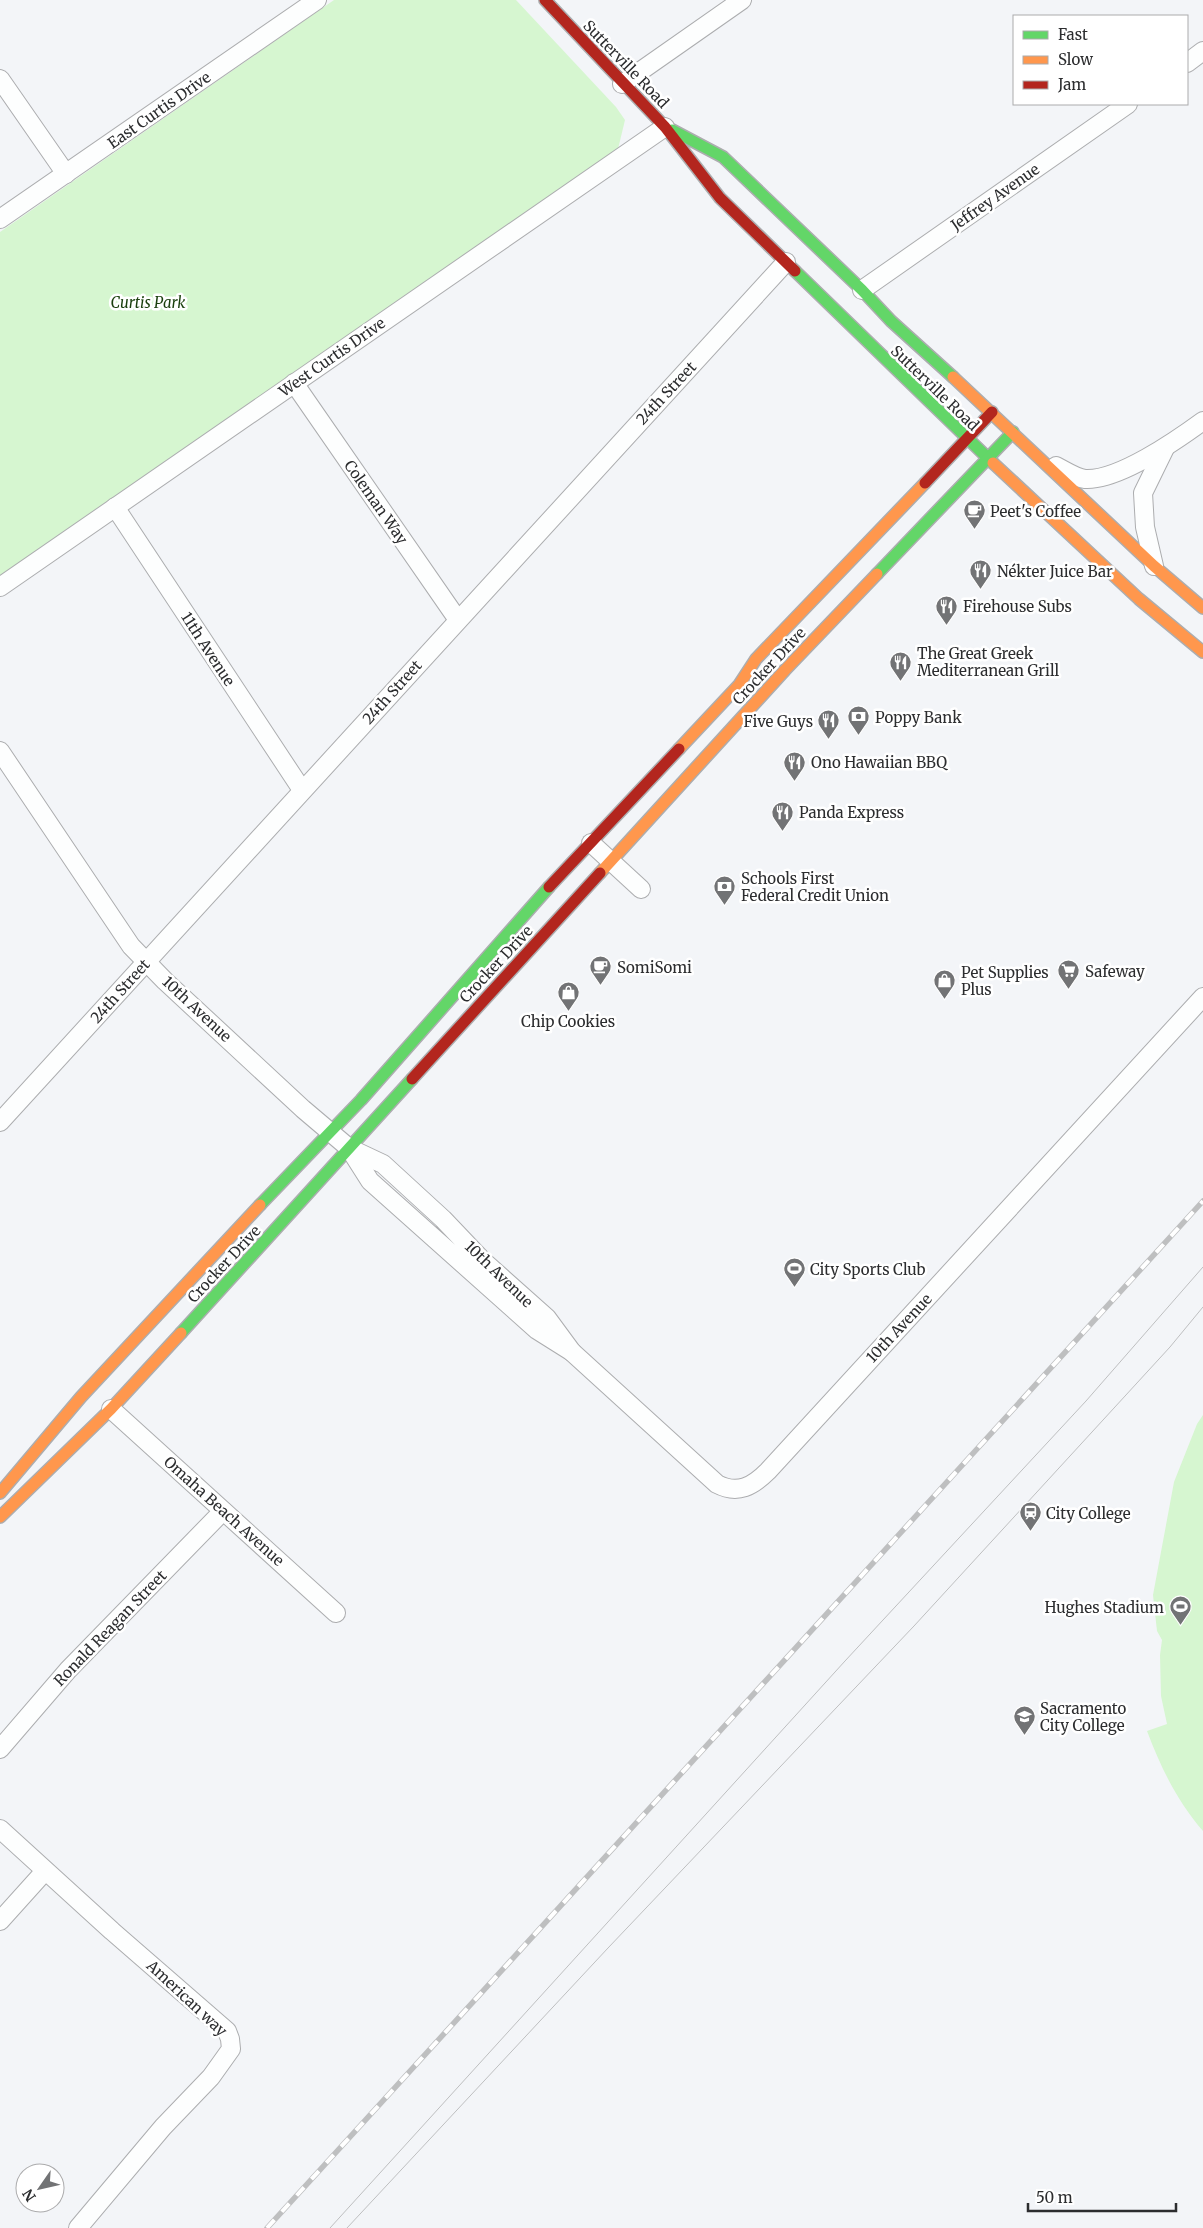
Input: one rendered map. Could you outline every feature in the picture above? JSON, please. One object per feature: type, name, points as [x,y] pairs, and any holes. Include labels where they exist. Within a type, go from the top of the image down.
[{"type":"street","name":"East Curtis Drive","points":[[0,220],[317,0]]},
{"type":"street","name":"Sutterville Road","points":[[544,0],[665,127],[720,198],[793,261],[966,439],[989,458],[1139,599],[1203,652]]},
{"type":"street","points":[[622,84],[742,0]]},
{"type":"street","points":[[1188,62],[1203,51]]},
{"type":"street","points":[[0,79],[66,174]]},
{"type":"street","name":"Jeffrey Avenue","points":[[862,290],[1127,105]]},
{"type":"street","name":"Sutterville Road","points":[[665,127],[723,157],[862,290],[891,321],[992,412],[1154,566],[1203,608]]},
{"type":"street","name":"West Curtis Drive","points":[[0,587],[665,127]]},
{"type":"street","name":"24th Street","points":[[0,1122],[458,620],[793,261]]},
{"type":"street","points":[[874,322],[891,321]]},
{"type":"street","name":"Coleman Way","points":[[294,384],[458,620]]},
{"type":"street","name":"Crocker Drive","points":[[0,1493],[82,1397],[367,1093],[567,866],[591,843],[739,685],[756,659],[992,412]]},
{"type":"street","points":[[1044,461],[1084,479],[1112,474],[1165,448],[1203,421]]},
{"type":"street","name":"Crocker Drive","points":[[0,1517],[111,1409],[785,670],[1013,432]]},
{"type":"street","points":[[1154,566],[1145,527],[1143,493],[1165,448]]},
{"type":"street","name":"11th Avenue","points":[[115,507],[302,790]]},
{"type":"street","name":"10th Avenue","points":[[0,751],[131,946],[349,1148],[370,1181],[537,1330],[572,1352],[717,1484],[734,1490],[752,1485],[764,1475],[1203,997]]},
{"type":"street","points":[[591,843],[641,889]]},
{"type":"street","name":"Omaha Beach Avenue","points":[[111,1409],[336,1613]]},
{"type":"street","name":"Ronald Reagan Street","points":[[0,1749],[68,1670],[223,1511]]},
{"type":"street","name":"American way","points":[[0,1829],[45,1871],[227,2030],[230,2039],[231,2049],[211,2077],[163,2127],[78,2228]]},
{"type":"street","points":[[0,1921],[45,1871]]},
{"type":"green space","name":"Curtis Park","points":[[334,0],[516,0],[616,107],[625,120],[618,149],[0,577],[0,232]]},
{"type":"green space","name":"Hughes Stadium","points":[[1203,1415],[1203,1831],[1185,1808],[1170,1784],[1147,1731],[1167,1724],[1161,1696],[1160,1655],[1162,1640],[1157,1631],[1153,1595],[1174,1482],[1197,1424]]},
{"type":"tram line","points":[[330,2228],[845,1661],[1086,1401],[1203,1267]]},
{"type":"tram line","points":[[347,2228],[608,1948],[914,1626],[1170,1347],[1203,1307]]},
{"type":"railway","points":[[267,2228],[1203,1201]]},
{"type":"traffic: fast","points":[[672,130],[723,157],[862,290],[891,321],[953,377]]},
{"type":"traffic: fast","points":[[795,271],[993,463]]},
{"type":"traffic: fast","points":[[877,574],[1013,432]]},
{"type":"traffic: fast","points":[[260,1205],[361,1100],[549,887]]},
{"type":"traffic: fast","points":[[181,1333],[412,1079]]},
{"type":"traffic: slow","points":[[953,377],[1154,566],[1203,608]]},
{"type":"traffic: slow","points":[[993,463],[1139,599],[1203,652]]},
{"type":"traffic: slow","points":[[679,749],[739,685],[756,659],[925,483]]},
{"type":"traffic: slow","points":[[600,873],[785,670],[877,574]]},
{"type":"traffic: slow","points":[[0,1493],[81,1397],[260,1205]]},
{"type":"traffic: slow","points":[[0,1517],[111,1409],[181,1333]]},
{"type":"traffic: jam","points":[[545,0],[665,127],[720,198],[795,271]]},
{"type":"traffic: jam","points":[[925,483],[992,412]]},
{"type":"traffic: jam","points":[[549,887],[679,749]]},
{"type":"traffic: jam","points":[[412,1079],[600,873]]},
{"type":"place","name":"Peet's Coffee","points":[[974,530]]},
{"type":"place","name":"Nékter Juice Bar","points":[[981,590]]},
{"type":"place","name":"Firehouse Subs","points":[[947,625]]},
{"type":"place","name":"The Great Greek Mediterranean Grill","points":[[901,681]]},
{"type":"place","name":"Poppy Bank","points":[[859,736]]},
{"type":"place","name":"Five Guys","points":[[829,740]]},
{"type":"place","name":"Ono Hawaiian BBQ","points":[[795,781]]},
{"type":"place","name":"Panda Express","points":[[783,831]]},
{"type":"place","name":"Schools First Federal Credit Union","points":[[725,906]]},
{"type":"place","name":"SomiSomi","points":[[601,986]]},
{"type":"place","name":"Safeway","points":[[1069,990]]},
{"type":"place","name":"Pet Supplies Plus","points":[[945,1000]]},
{"type":"place","name":"Chip Cookies","points":[[568,1012]]},
{"type":"place","name":"City Sports Club","points":[[794,1288]]},
{"type":"place","name":"City College","points":[[1030,1532]]},
{"type":"place","name":"Hughes Stadium","points":[[1180,1626]]},
{"type":"place","name":"Sacramento City College","points":[[1024,1736]]}]
